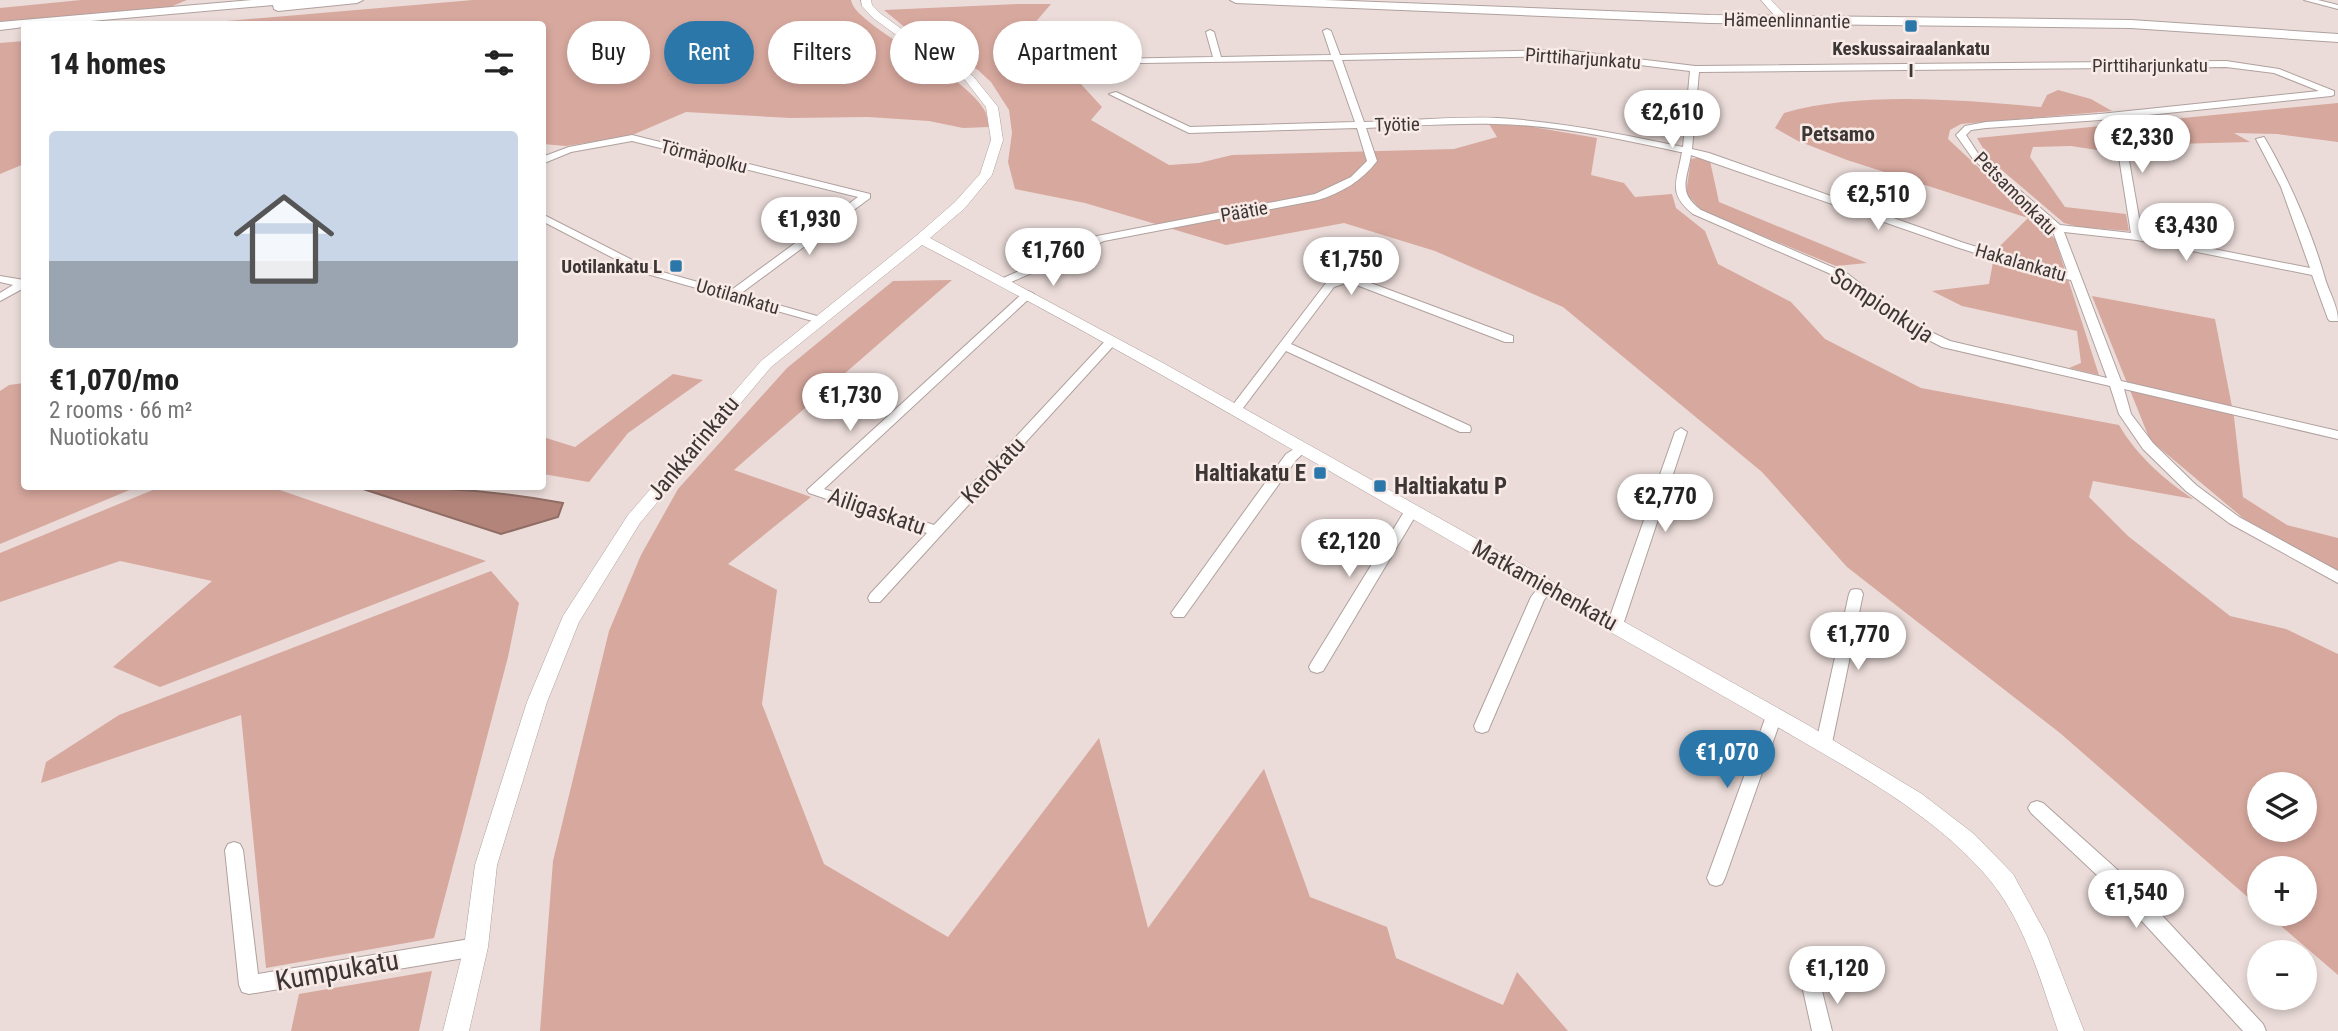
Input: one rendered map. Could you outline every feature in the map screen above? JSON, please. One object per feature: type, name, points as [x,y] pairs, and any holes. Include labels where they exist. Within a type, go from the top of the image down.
[{"type":"main road","points":[[56,21],[291,0]]},
{"type":"main road","points":[[116,21],[357,0]]},
{"type":"main road","name":"Hämeenlinnantie","points":[[1236,0],[1527,13],[2131,24],[2338,38]]},
{"type":"main road","name":"Hämeenlinnantie","points":[[1357,0],[1782,17],[2120,16],[2338,33]]},
{"type":"main road","points":[[0,26],[21,24]]},
{"type":"main road","points":[[0,32],[21,30]]},
{"type":"street","name":"Jankkarinkatu","points":[[456,1031],[476,947],[486,865],[537,702],[570,621],[634,519],[766,364],[921,239],[960,205],[986,175],[997,140],[992,107],[969,78],[925,51],[877,16],[867,6],[866,0]]},
{"type":"street","points":[[1766,0],[1782,17]]},
{"type":"street","points":[[2308,0],[2338,7]]},
{"type":"street","name":"Päätie","points":[[1005,281],[1101,238],[1295,202],[1348,184],[1365,172],[1373,161],[1327,31]]},
{"type":"street","points":[[1210,32],[1217,58]]},
{"type":"street","name":"Pirttiharjunkatu","points":[[1142,59],[1564,53],[1695,69],[2226,64],[2276,71],[2335,92]]},
{"type":"street","points":[[1687,151],[1695,69]]},
{"type":"street","name":"Petsamonkatu","points":[[2335,92],[2100,117],[1986,125],[1968,128],[1961,135],[1976,156],[2057,228],[2125,414],[2148,446],[2191,488],[2234,520],[2338,578]]},
{"type":"street","name":"Työtie","points":[[1113,94],[1189,130],[1494,121],[1528,123],[1687,151]]},
{"type":"street","name":"Törmäpolku","points":[[546,159],[569,150],[632,138],[866,195],[734,293]]},
{"type":"street","points":[[2261,139],[2286,187],[2334,319]]},
{"type":"street","points":[[2111,147],[2122,149],[2137,237]]},
{"type":"street","name":"Sompionkuja","points":[[1687,151],[1679,194],[1684,202],[1697,212],[1844,276],[1902,322],[1945,344],[2338,435]]},
{"type":"street","name":"Hakalankatu","points":[[1687,151],[2046,272],[2077,278]]},
{"type":"street","name":"Uotilankatu","points":[[546,219],[644,270],[734,293],[820,320]]},
{"type":"street","points":[[2057,228],[2137,237],[2319,273]]},
{"type":"street","name":"Matkamiehenkatu","points":[[921,239],[1005,281],[1236,409],[1824,743],[1949,825],[1993,867],[2022,909],[2071,1031]]},
{"type":"street","points":[[0,279],[21,283]]},
{"type":"street","points":[[1236,409],[1330,285],[1345,280],[1364,284],[1508,339]]},
{"type":"street","points":[[0,298],[21,286]]},
{"type":"street","name":"Ailigaskatu","points":[[936,531],[814,489],[1028,294]]},
{"type":"street","name":"Kerokatu","points":[[875,598],[1111,342]]},
{"type":"street","points":[[1285,345],[1465,429]]},
{"type":"street","points":[[1615,625],[1681,432]]},
{"type":"street","points":[[1179,613],[1291,457],[1302,448]]},
{"type":"street","points":[[1317,667],[1412,510]]},
{"type":"street","points":[[1482,726],[1538,597],[1546,587]]},
{"type":"street","points":[[1824,743],[1856,594]]},
{"type":"street","points":[[1716,878],[1774,716]]},
{"type":"street","points":[[2037,808],[2123,887],[2256,1031]]},
{"type":"street","name":"Kumpukatu","points":[[234,850],[249,985],[476,947]]},
{"type":"street","points":[[1813,990],[1822,1031]]},
{"type":"shaded area","points":[[81,0],[187,0],[170,7],[0,23],[0,8]]},
{"type":"shaded area","points":[[473,0],[851,0],[855,9],[868,21],[768,21],[768,84],[876,84],[876,27],[890,37],[890,84],[959,84],[985,111],[989,127],[963,128],[929,121],[868,117],[790,118],[686,112],[630,136],[566,146],[546,144],[546,21],[227,21]]},
{"type":"shaded area","points":[[1051,4],[1036,21],[993,21],[993,84],[1081,84],[1102,107],[1091,120],[1169,165],[1199,163],[1232,155],[1454,149],[1497,137],[1489,124],[1527,126],[1597,138],[1591,175],[1624,183],[1635,197],[1672,194],[1676,208],[1705,231],[1718,264],[1791,302],[1825,339],[1921,388],[2119,425],[2134,447],[2152,466],[2193,499],[2093,481],[2089,497],[2128,536],[2230,616],[2286,629],[2338,654],[2338,975],[2317,957],[2317,940],[2297,940],[2281,926],[2317,926],[2317,856],[2247,856],[2247,897],[2060,733],[1847,567],[1762,472],[1563,307],[1435,251],[1344,223],[1226,245],[1085,203],[1015,189],[1008,162],[1012,133],[1009,110],[991,82],[979,71],[979,21],[897,21],[884,10]]},
{"type":"shaded area","points":[[21,41],[21,165],[0,174],[0,43]]},
{"type":"shaded area","points":[[2058,90],[2091,99],[2112,111],[1961,124],[1950,130],[1948,139],[2055,239],[2099,375],[2069,368],[2081,363],[2077,331],[1962,306],[1932,291],[1989,284],[1995,251],[2028,218],[1847,160],[1798,141],[1775,128],[1784,113],[1814,106],[1911,99],[2041,107],[2047,95]]},
{"type":"shaded area","points":[[2338,103],[2338,142],[2277,134],[2234,133],[2250,142],[2136,145],[2096,141],[2097,150],[2071,146],[2033,147],[2030,157],[2065,207],[2126,214],[2129,231],[2079,227],[2064,223],[1990,160],[1977,138]]},
{"type":"shaded area","points":[[1691,159],[1710,161],[1719,202],[1867,263],[1836,266],[1702,211],[1686,193]]},
{"type":"shaded area","points":[[952,280],[734,470],[811,497],[728,564],[777,590],[762,704],[824,864],[948,937],[1099,738],[1148,928],[1264,769],[1310,897],[1387,927],[1396,958],[1503,1005],[1517,972],[1568,1031],[540,1031],[553,861],[609,631],[641,555],[678,489],[787,368],[893,281]]},
{"type":"shaded area","points":[[2092,296],[2215,319],[2234,417],[2243,497],[2287,525],[2338,538],[2338,571],[2243,518],[2150,440]]},
{"type":"shaded area","points":[[673,374],[703,380],[628,433],[589,482],[546,475],[546,438],[575,447]]},
{"type":"shaded area","points":[[21,383],[21,490],[130,490],[0,544],[0,391],[9,385]]},
{"type":"shaded area","points":[[153,490],[280,490],[486,561],[160,687],[113,667],[212,581],[120,561],[0,602],[0,553]]},
{"type":"shaded area","points":[[366,490],[460,490],[563,503],[558,517],[501,534]]},
{"type":"shaded area","points":[[491,571],[519,603],[508,657],[434,938],[266,968],[241,715],[41,783],[46,762],[119,715]]},
{"type":"shaded area","points":[[432,971],[419,1031],[291,1031],[299,994]]},
{"type":"place","name":"Keskussairaalankatu I","points":[[1911,26]]},
{"type":"place","name":"Uotilankatu L","points":[[676,266]]},
{"type":"place","name":"Haltiakatu E","points":[[1320,473]]},
{"type":"place","name":"Haltiakatu P","points":[[1380,486]]},
{"type":"district","name":"Petsamo","points":[[1838,134]]}]
